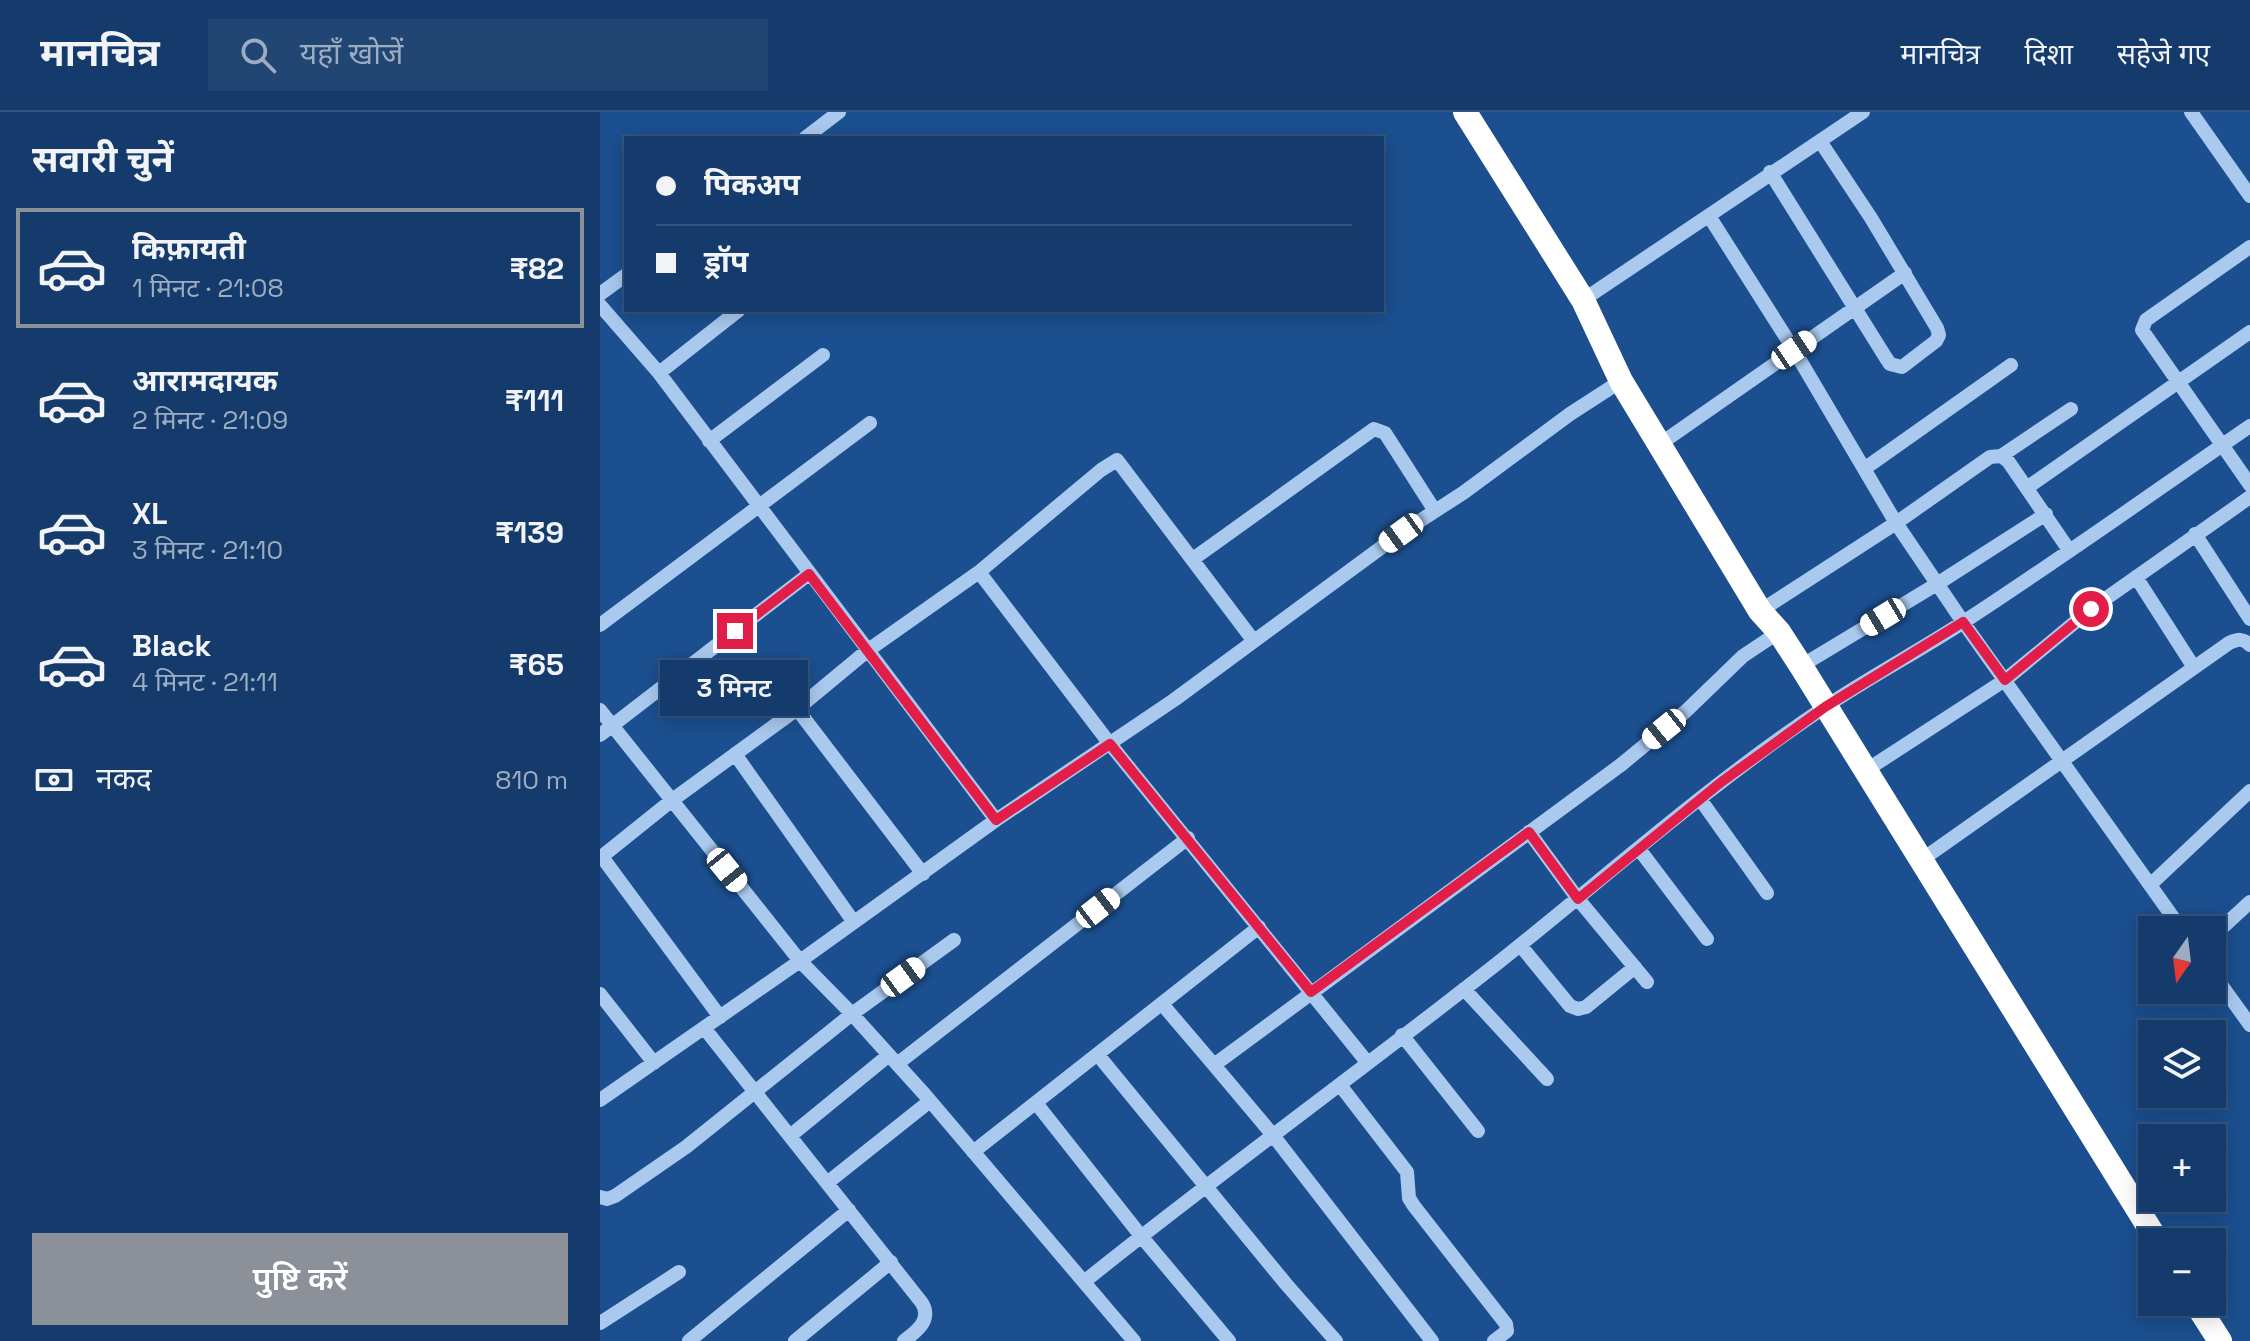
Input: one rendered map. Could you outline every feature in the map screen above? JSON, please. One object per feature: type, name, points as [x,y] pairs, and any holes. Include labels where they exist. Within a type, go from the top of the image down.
[{"type":"highway","points":[[1465,112],[1583,300],[1621,381],[1760,611],[1779,632],[1801,666],[2149,1228]]},
{"type":"highway","points":[[2204,1316],[2220,1341]]},
{"type":"street","points":[[808,136],[839,112]]},
{"type":"street","points":[[1583,300],[1863,112]]},
{"type":"street","points":[[2195,113],[2244,175],[2250,196]]},
{"type":"street","points":[[1770,172],[1890,364],[1902,367],[1936,341],[1939,335],[1905,273],[1820,141]]},
{"type":"street","points":[[1709,216],[1794,350],[1896,523],[2172,916]]},
{"type":"street","points":[[2250,247],[2144,323],[2144,334],[2250,485]]},
{"type":"street","points":[[1660,444],[1905,273]]},
{"type":"street","points":[[600,294],[624,276]]},
{"type":"street","points":[[600,305],[659,373],[996,820]]},
{"type":"street","points":[[659,373],[736,312]]},
{"type":"street","points":[[2028,487],[2250,332]]},
{"type":"street","points":[[709,441],[823,355]]},
{"type":"street","points":[[1864,469],[2011,365]]},
{"type":"street","points":[[600,1100],[705,1029],[996,820],[1174,700],[1401,533],[1490,475],[1570,414],[1621,381]]},
{"type":"street","points":[[1760,611],[1896,523],[1990,457],[2001,456],[2071,409]]},
{"type":"street","points":[[600,625],[870,423]]},
{"type":"street","points":[[1085,1281],[1464,989],[1700,799],[1825,707],[1963,622],[2250,426]]},
{"type":"street","points":[[1193,559],[1374,429],[1385,433],[1435,511]]},
{"type":"street","points":[[2001,456],[2028,487],[2069,550]]},
{"type":"street","points":[[720,1017],[601,858],[671,801],[797,709],[867,651],[979,572],[1101,470],[1117,460],[1253,640]]},
{"type":"street","points":[[1865,771],[2005,680],[2091,609],[2250,497]]},
{"type":"street","points":[[1801,666],[2046,514]]},
{"type":"street","points":[[2195,534],[2250,619]]},
{"type":"street","points":[[979,572],[1110,744],[1367,1062]]},
{"type":"street","points":[[606,730],[809,574]]},
{"type":"street","points":[[2136,577],[2193,666]]},
{"type":"street","points":[[1920,861],[2193,666],[2244,642],[2250,630]]},
{"type":"street","points":[[1214,1065],[1622,764],[1685,712],[1743,656],[1779,632]]},
{"type":"street","points":[[797,709],[923,874]]},
{"type":"street","points":[[600,710],[606,730],[671,801],[800,961],[930,1101],[1134,1341]]},
{"type":"street","points":[[735,754],[853,921]]},
{"type":"street","points":[[2150,885],[2250,791]]},
{"type":"street","points":[[1700,799],[1767,893]]},
{"type":"street","points":[[1529,832],[1578,899],[1647,982]]},
{"type":"street","points":[[790,1136],[1188,838]]},
{"type":"street","points":[[1639,849],[1707,939]]},
{"type":"street","points":[[2226,924],[2250,902]]},
{"type":"street","points":[[973,1152],[1259,927]]},
{"type":"street","points":[[600,1197],[607,1199],[626,1188],[686,1147],[852,1014],[954,940]]},
{"type":"street","points":[[1520,945],[1570,1006],[1578,1009],[1586,1007],[1635,967]]},
{"type":"street","points":[[1464,989],[1547,1079]]},
{"type":"street","points":[[2226,990],[2248,1019]]},
{"type":"street","points":[[600,994],[654,1063]]},
{"type":"street","points":[[1162,1004],[1272,1134],[1432,1341]]},
{"type":"street","points":[[705,1029],[926,1310],[920,1328],[904,1341]]},
{"type":"street","points":[[1402,1035],[1478,1131]]},
{"type":"street","points":[[1098,1055],[1336,1341]]},
{"type":"street","points":[[1340,1085],[1407,1172],[1409,1198],[1414,1206],[1506,1324],[1507,1331],[1494,1341]]},
{"type":"street","points":[[827,1183],[930,1101]]},
{"type":"street","points":[[1036,1103],[1229,1341]]},
{"type":"street","points":[[689,1341],[849,1210]]},
{"type":"street","points":[[795,1341],[891,1262]]},
{"type":"street","points":[[600,1323],[679,1272]]},
{"type":"route","points":[[735,631],[809,574],[996,820],[1110,744],[1311,992],[1529,832],[1578,899],[1720,783],[1825,707],[1963,622],[2005,680],[2091,609]]}]
